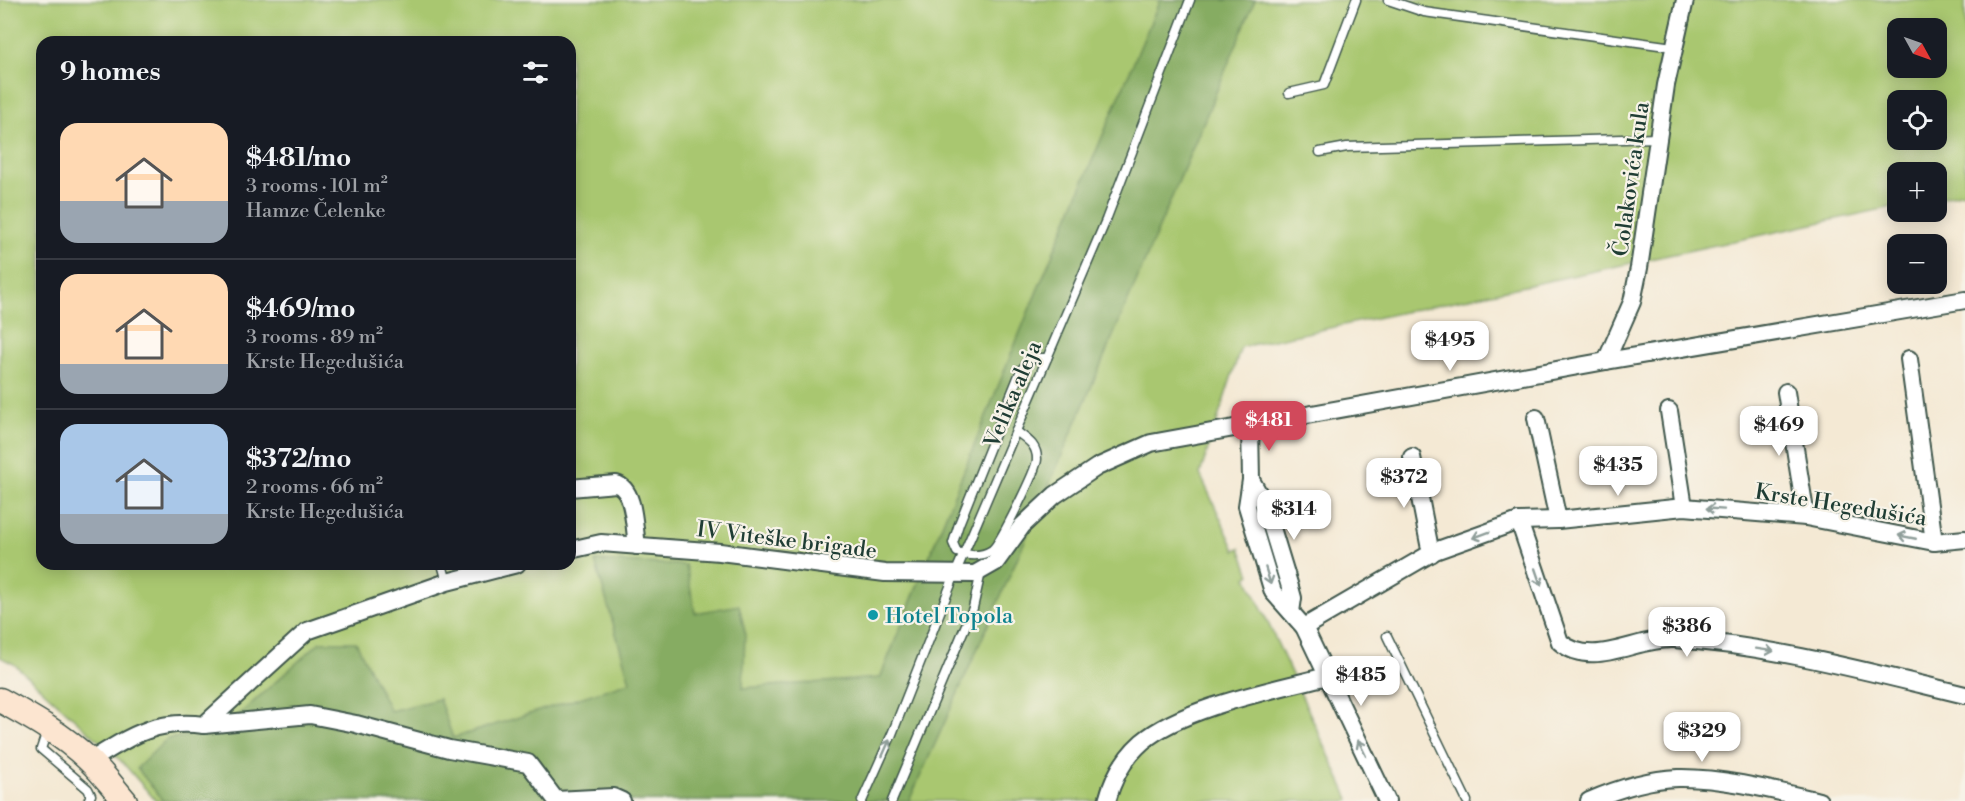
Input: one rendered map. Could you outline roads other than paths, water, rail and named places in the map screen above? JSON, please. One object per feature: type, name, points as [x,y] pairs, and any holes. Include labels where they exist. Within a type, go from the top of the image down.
[{"type":"street","name":"Čolakovića kula","points":[[1606,361],[1632,302],[1673,47],[1685,0]]},
{"type":"street","points":[[1387,801],[1304,627],[1291,612],[1293,598],[1284,566],[1265,505],[1251,480],[1250,426],[1606,361],[1965,300]]},
{"type":"street","points":[[1909,359],[1934,542]]},
{"type":"street","points":[[1786,392],[1806,517]]},
{"type":"street","points":[[1669,411],[1684,507]]},
{"type":"street","points":[[1536,418],[1558,520]]},
{"type":"street","name":"IV Viteške brigade","points":[[576,549],[601,543],[720,552],[885,573],[975,574],[996,562],[1022,526],[1055,495],[1097,467],[1151,443],[1250,426]]},
{"type":"street","points":[[1412,457],[1431,554]]},
{"type":"street","points":[[576,487],[616,484],[622,486],[630,499],[637,546]]},
{"type":"street","name":"Krste Hegedušića","points":[[1304,627],[1431,554],[1519,521],[1558,520],[1684,507],[1806,517],[1934,542],[1965,539]]},
{"type":"street","points":[[1519,521],[1560,642],[1577,653],[1594,654],[1671,639],[1760,649],[1817,659],[1965,695]]},
{"type":"street","points":[[204,725],[307,631],[447,582],[494,570]]},
{"type":"street","points":[[1107,801],[1112,783],[1125,760],[1142,742],[1162,728],[1208,708],[1328,676]]},
{"type":"street","points":[[0,700],[48,728],[76,748],[125,801]]},
{"type":"street","points":[[90,761],[127,738],[158,725],[183,722],[204,725],[310,715],[356,724],[449,749],[528,763],[556,800],[613,796],[622,801]]},
{"type":"street","points":[[1589,801],[1643,783],[1678,778],[1714,781],[1785,797],[1819,801]]},
{"type":"lane","name":"Velika aleja","points":[[862,801],[892,734],[963,554],[1106,220],[1190,0]]},
{"type":"lane","points":[[1289,93],[1324,85],[1356,0]]},
{"type":"lane","points":[[1388,0],[1424,12],[1673,47]]},
{"type":"lane","points":[[1320,152],[1347,147],[1658,138]]},
{"type":"lane","points":[[1016,431],[1034,444],[1037,460],[1026,487],[993,549],[977,556],[957,552],[952,543],[1021,370],[1032,358],[1047,358]]},
{"type":"lane","points":[[444,570],[447,582]]},
{"type":"lane","points":[[892,801],[973,608],[981,572]]},
{"type":"lane","points":[[1387,636],[1467,801]]},
{"type":"lane","points":[[48,728],[41,749],[88,789],[91,795],[88,801]]},
{"type":"place","name":"Hotel Topola","points":[[873,615]]}]
